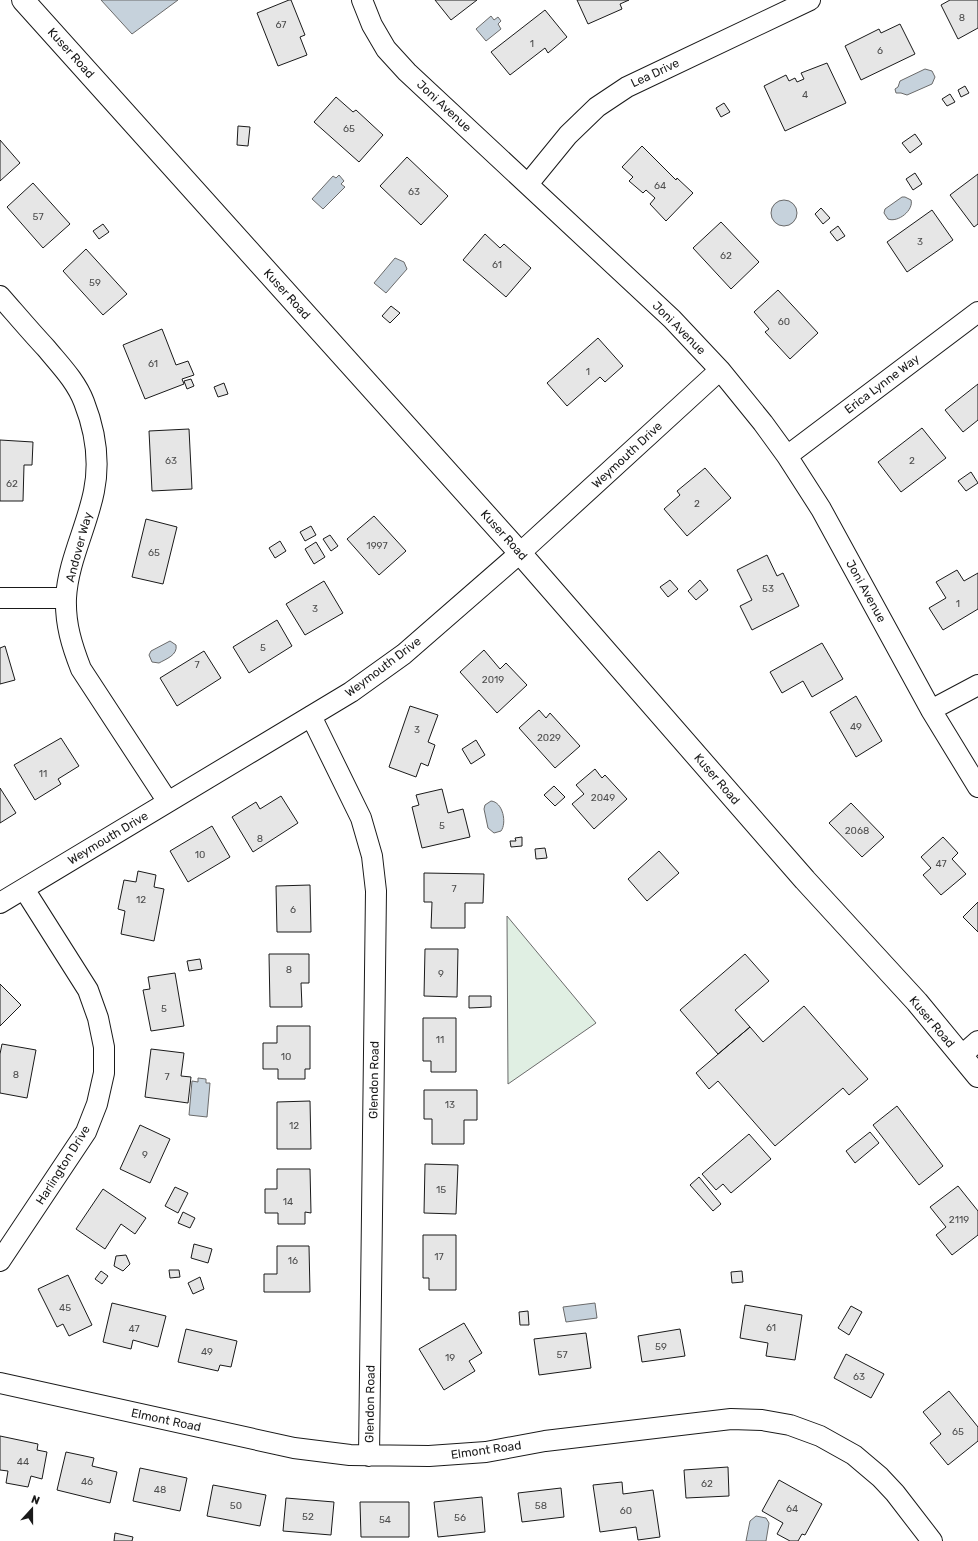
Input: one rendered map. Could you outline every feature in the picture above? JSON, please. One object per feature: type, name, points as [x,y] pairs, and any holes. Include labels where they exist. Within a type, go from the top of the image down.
[{"type":"street","name":"Kuser Road","points":[[23,0],[520,553],[805,880],[917,1002],[978,1076]]},
{"type":"street","name":"Joni Avenue","points":[[362,0],[372,25],[386,49],[407,72],[672,319],[720,370],[763,423],[787,456],[821,509],[930,710],[978,787]]},
{"type":"street","name":"Lea Drive","points":[[528,184],[568,135],[597,107],[627,87],[810,0]]},
{"type":"street","name":"Andover Way","points":[[0,296],[70,375],[84,400],[94,430],[97,459],[94,490],[70,569],[66,598],[66,618],[71,644],[81,669],[168,802]]},
{"type":"street","name":"Erica Lynne Way","points":[[787,456],[978,312]]},
{"type":"street","name":"Weymouth Drive","points":[[0,903],[351,692],[404,654],[520,553],[720,370]]},
{"type":"street","points":[[0,598],[66,598]]},
{"type":"street","points":[[930,710],[978,685]]},
{"type":"street","name":"Glendon Road","points":[[311,716],[361,818],[372,856],[376,891],[369,1456]]},
{"type":"street","name":"Harlington Drive","points":[[0,1261],[86,1132],[98,1104],[104,1073],[104,1047],[100,1025],[88,990],[24,889]]},
{"type":"street","points":[[961,1056],[978,1041]]},
{"type":"street","name":"Elmont Road","points":[[0,1383],[294,1448],[369,1456],[430,1456],[486,1452],[545,1441],[731,1419],[762,1420],[790,1425],[820,1436],[854,1455],[880,1477],[890,1488],[932,1541]]},
{"type":"green space","points":[[507,916],[596,1023],[508,1084]]},
{"type":"shaded area","points":[[101,0],[178,0],[132,34]]},
{"type":"shaded area","points":[[491,16],[494,20],[498,17],[501,21],[498,24],[501,29],[486,41],[476,29]]},
{"type":"shaded area","points":[[925,69],[932,71],[935,77],[932,84],[907,95],[896,93],[895,89],[898,87],[900,81]]},
{"type":"shaded area","points":[[339,175],[344,181],[341,184],[345,187],[323,209],[312,199],[333,176],[336,178]]},
{"type":"shaded area","points":[[902,197],[911,200],[910,208],[904,215],[896,219],[888,219],[884,213],[885,209]]},
{"type":"shaded area","points":[[784,200],[793,204],[797,213],[793,222],[784,226],[775,222],[771,213],[775,204]]},
{"type":"shaded area","points":[[395,258],[404,262],[407,269],[386,293],[374,283]]},
{"type":"shaded area","points":[[170,641],[176,645],[173,654],[159,663],[152,662],[149,655],[151,651]]},
{"type":"shaded area","points":[[491,801],[498,805],[504,818],[501,831],[494,833],[488,828],[484,809],[485,805]]},
{"type":"shaded area","points":[[198,1078],[206,1079],[206,1083],[210,1083],[207,1117],[189,1115],[192,1081],[198,1082]]},
{"type":"shaded area","points":[[595,1303],[597,1318],[566,1322],[563,1307]]},
{"type":"shaded area","points":[[756,1516],[766,1518],[769,1523],[766,1541],[746,1541],[750,1521]]},
{"type":"building","points":[[291,0],[305,35],[300,37],[307,55],[278,66],[257,13]]},
{"type":"building","points":[[435,0],[477,0],[451,20]]},
{"type":"building","points":[[577,0],[629,0],[620,4],[622,9],[588,24]]},
{"type":"building","points":[[950,0],[978,0],[978,28],[958,39],[941,5]]},
{"type":"building","points":[[545,10],[567,37],[548,53],[545,48],[510,75],[491,52]]},
{"type":"building","points":[[900,24],[915,54],[861,80],[845,46],[879,29],[881,33]]},
{"type":"building","points":[[827,63],[846,103],[785,131],[764,86],[786,75],[789,81],[795,78],[797,82],[804,79],[801,73]]},
{"type":"building","points":[[965,86],[969,93],[961,97],[958,90]]},
{"type":"building","points":[[950,94],[955,102],[947,106],[942,99]]},
{"type":"building","points":[[336,97],[353,112],[356,110],[383,135],[359,162],[314,122]]},
{"type":"building","points":[[724,103],[730,112],[721,117],[716,108]]},
{"type":"building","points":[[238,126],[250,127],[248,146],[237,145]]},
{"type":"building","points":[[915,134],[922,144],[910,153],[902,143]]},
{"type":"building","points":[[0,140],[20,163],[0,181]]},
{"type":"building","points":[[642,146],[676,180],[677,178],[693,193],[666,221],[650,204],[655,198],[646,190],[643,193],[629,181],[633,177],[622,167]]},
{"type":"building","points":[[407,157],[448,196],[421,225],[380,186]]},
{"type":"building","points":[[915,173],[922,184],[913,190],[906,179]]},
{"type":"building","points":[[978,174],[978,224],[974,227],[950,195]]},
{"type":"building","points":[[33,183],[70,224],[43,248],[7,207]]},
{"type":"building","points":[[821,208],[830,218],[823,224],[815,214]]},
{"type":"building","points":[[932,210],[953,240],[907,272],[887,242]]},
{"type":"building","points":[[721,222],[759,262],[731,289],[693,248]]},
{"type":"building","points":[[103,224],[109,232],[99,239],[93,231]]},
{"type":"building","points":[[838,226],[845,236],[837,241],[830,232]]},
{"type":"building","points":[[485,234],[500,248],[504,244],[531,268],[506,297],[463,260]]},
{"type":"building","points":[[86,249],[127,294],[103,315],[63,271]]},
{"type":"building","points":[[778,290],[818,333],[790,359],[765,332],[769,329],[754,312]]},
{"type":"building","points":[[391,306],[400,313],[390,323],[382,316]]},
{"type":"building","points":[[162,329],[176,365],[188,361],[194,375],[182,379],[184,384],[145,399],[123,345]]},
{"type":"building","points":[[598,338],[623,366],[605,382],[600,377],[567,406],[547,383]]},
{"type":"building","points":[[191,379],[194,386],[187,389],[184,381]]},
{"type":"building","points":[[224,383],[228,394],[218,397],[214,387]]},
{"type":"building","points":[[978,384],[978,420],[963,432],[945,410]]},
{"type":"building","points":[[922,428],[946,458],[901,492],[878,462]]},
{"type":"building","points":[[189,429],[192,489],[152,491],[149,431]]},
{"type":"building","points":[[0,440],[33,442],[32,465],[24,465],[23,501],[0,501]]},
{"type":"building","points":[[705,468],[731,498],[687,536],[664,509],[680,495],[677,491]]},
{"type":"building","points":[[971,472],[978,483],[966,491],[958,481]]},
{"type":"building","points":[[374,516],[406,551],[379,575],[347,539]]},
{"type":"building","points":[[146,519],[177,527],[163,584],[132,577]]},
{"type":"building","points":[[311,526],[316,535],[305,541],[300,532]]},
{"type":"building","points":[[330,535],[338,546],[331,551],[323,539]]},
{"type":"building","points":[[280,541],[286,551],[275,558],[269,548]]},
{"type":"building","points":[[316,542],[325,557],[314,564],[305,549]]},
{"type":"building","points":[[767,555],[777,576],[783,573],[799,606],[752,630],[740,606],[752,600],[737,570]]},
{"type":"building","points":[[957,570],[964,581],[978,573],[978,609],[943,630],[929,608],[946,598],[936,582]]},
{"type":"building","points":[[670,580],[678,589],[668,597],[660,587]]},
{"type":"building","points":[[700,580],[708,590],[696,600],[688,591]]},
{"type":"building","points":[[324,581],[343,613],[305,635],[286,604]]},
{"type":"building","points":[[277,620],[292,646],[249,673],[233,647]]},
{"type":"building","points":[[822,643],[843,679],[812,697],[803,681],[782,693],[770,672]]},
{"type":"building","points":[[5,646],[15,680],[0,684],[0,648]]},
{"type":"building","points":[[484,650],[500,669],[506,663],[527,685],[497,713],[460,672]]},
{"type":"building","points":[[204,651],[221,678],[177,706],[160,678]]},
{"type":"building","points":[[856,696],[882,741],[856,757],[830,712]]},
{"type":"building","points":[[410,706],[438,715],[428,742],[435,745],[428,766],[421,763],[416,777],[389,767]]},
{"type":"building","points":[[539,710],[546,718],[550,713],[580,746],[555,768],[519,728]]},
{"type":"building","points":[[61,738],[79,766],[58,779],[61,784],[35,800],[14,765]]},
{"type":"building","points":[[476,740],[485,755],[471,764],[462,749]]},
{"type":"building","points":[[595,769],[602,778],[605,775],[627,799],[594,829],[572,804],[584,794],[576,785]]},
{"type":"building","points":[[554,786],[565,797],[555,806],[544,795]]},
{"type":"building","points":[[0,788],[16,813],[0,823]]},
{"type":"building","points":[[442,789],[448,813],[463,809],[470,837],[422,848],[412,807],[419,805],[416,795]]},
{"type":"building","points":[[281,796],[298,823],[253,852],[232,817],[256,802],[260,809]]},
{"type":"building","points":[[851,803],[884,837],[862,857],[829,823]]},
{"type":"building","points":[[212,826],[230,857],[188,882],[170,851]]},
{"type":"building","points":[[522,837],[522,846],[511,847],[510,841],[516,841],[515,838]]},
{"type":"building","points":[[943,837],[958,853],[952,859],[966,874],[941,895],[923,875],[931,868],[921,857]]},
{"type":"building","points":[[545,848],[547,858],[536,859],[535,849]]},
{"type":"building","points":[[659,851],[679,873],[647,901],[628,879]]},
{"type":"building","points":[[138,871],[156,875],[154,887],[164,889],[154,941],[121,934],[125,911],[118,909],[124,880],[136,882]]},
{"type":"building","points":[[424,873],[484,874],[483,903],[465,903],[465,928],[431,928],[432,902],[424,902]]},
{"type":"building","points":[[310,885],[311,932],[277,932],[276,886]]},
{"type":"building","points":[[978,902],[978,932],[963,917]]},
{"type":"building","points":[[425,949],[458,949],[457,997],[424,996]]},
{"type":"building","points":[[269,954],[309,954],[309,983],[301,983],[302,1007],[270,1007]]},
{"type":"building","points":[[745,954],[769,981],[735,1010],[750,1027],[718,1054],[680,1010]]},
{"type":"building","points":[[200,959],[202,969],[189,971],[187,961]]},
{"type":"building","points":[[175,973],[184,1026],[151,1031],[143,990],[150,989],[148,977]]},
{"type":"building","points":[[0,984],[21,1005],[0,1026]]},
{"type":"building","points":[[469,996],[491,996],[491,1007],[469,1008]]},
{"type":"building","points":[[804,1006],[868,1079],[849,1095],[843,1088],[775,1146],[718,1081],[709,1089],[696,1073],[750,1027],[763,1042]]},
{"type":"building","points":[[423,1018],[456,1018],[456,1072],[431,1072],[431,1061],[423,1061]]},
{"type":"building","points":[[277,1026],[310,1026],[310,1069],[305,1069],[305,1079],[278,1079],[278,1069],[263,1069],[263,1043],[277,1043]]},
{"type":"building","points":[[2,1044],[36,1050],[27,1098],[0,1093],[0,1054]]},
{"type":"building","points":[[151,1049],[184,1053],[181,1076],[191,1077],[188,1103],[145,1097]]},
{"type":"building","points":[[424,1090],[477,1090],[477,1120],[464,1120],[464,1144],[432,1144],[432,1119],[424,1119]]},
{"type":"building","points":[[310,1101],[311,1149],[277,1149],[277,1102]]},
{"type":"building","points":[[897,1106],[943,1166],[919,1185],[873,1125]]},
{"type":"building","points":[[140,1125],[170,1139],[150,1183],[120,1169]]},
{"type":"building","points":[[870,1132],[879,1143],[855,1163],[846,1151]]},
{"type":"building","points":[[749,1134],[771,1159],[731,1193],[723,1184],[716,1190],[702,1174]]},
{"type":"building","points":[[425,1164],[458,1165],[456,1214],[424,1213]]},
{"type":"building","points":[[277,1169],[310,1169],[311,1213],[305,1212],[305,1224],[278,1224],[278,1213],[265,1213],[265,1189],[277,1189]]},
{"type":"building","points":[[699,1177],[721,1204],[713,1211],[690,1185]]},
{"type":"building","points":[[958,1186],[978,1211],[978,1235],[952,1255],[936,1235],[946,1227],[930,1207]]},
{"type":"building","points":[[175,1187],[188,1193],[178,1213],[165,1206]]},
{"type":"building","points":[[103,1189],[146,1218],[135,1234],[121,1224],[105,1249],[76,1229]]},
{"type":"building","points":[[183,1212],[195,1218],[190,1228],[178,1223]]},
{"type":"building","points":[[423,1235],[456,1235],[456,1290],[429,1290],[429,1278],[423,1278]]},
{"type":"building","points":[[194,1244],[212,1249],[208,1263],[191,1258]]},
{"type":"building","points":[[277,1246],[309,1246],[310,1292],[264,1292],[264,1274],[277,1274]]},
{"type":"building","points":[[126,1255],[130,1264],[123,1271],[114,1266],[116,1256]]},
{"type":"building","points":[[169,1270],[179,1270],[180,1277],[170,1278]]},
{"type":"building","points":[[101,1271],[108,1276],[102,1284],[95,1279]]},
{"type":"building","points":[[742,1271],[743,1282],[732,1283],[731,1272]]},
{"type":"building","points":[[68,1275],[92,1325],[69,1336],[63,1324],[57,1327],[38,1289]]},
{"type":"building","points":[[200,1277],[204,1289],[193,1294],[188,1283]]},
{"type":"building","points":[[112,1303],[166,1316],[158,1347],[133,1340],[131,1349],[103,1342]]},
{"type":"building","points":[[745,1305],[802,1315],[795,1360],[766,1356],[768,1343],[740,1338]]},
{"type":"building","points":[[851,1306],[862,1312],[849,1335],[838,1328]]},
{"type":"building","points":[[528,1311],[529,1325],[520,1325],[519,1312]]},
{"type":"building","points":[[464,1323],[482,1353],[469,1361],[475,1371],[444,1390],[419,1349]]},
{"type":"building","points":[[186,1329],[237,1341],[231,1367],[220,1365],[218,1371],[178,1362]]},
{"type":"building","points":[[680,1329],[685,1356],[642,1362],[638,1336]]},
{"type":"building","points":[[586,1333],[591,1368],[539,1375],[534,1339]]},
{"type":"building","points":[[846,1354],[884,1374],[871,1398],[834,1378]]},
{"type":"building","points":[[949,1391],[978,1427],[978,1441],[948,1465],[930,1443],[941,1434],[923,1412]]},
{"type":"building","points":[[0,1436],[38,1444],[37,1450],[47,1452],[42,1479],[31,1476],[28,1487],[6,1483],[8,1471],[0,1470]]},
{"type":"building","points":[[66,1452],[94,1458],[92,1466],[117,1472],[110,1503],[57,1490]]},
{"type":"building","points":[[728,1467],[729,1496],[686,1498],[684,1470]]},
{"type":"building","points":[[140,1468],[187,1478],[180,1511],[133,1501]]},
{"type":"building","points":[[779,1480],[822,1504],[805,1535],[802,1534],[798,1541],[790,1541],[777,1534],[783,1523],[762,1511]]},
{"type":"building","points":[[622,1482],[623,1494],[653,1490],[660,1537],[638,1540],[636,1527],[600,1532],[593,1485]]},
{"type":"building","points":[[213,1485],[266,1495],[260,1526],[207,1516]]},
{"type":"building","points":[[561,1488],[564,1517],[522,1522],[518,1493]]},
{"type":"building","points":[[482,1497],[485,1532],[438,1537],[434,1502]]},
{"type":"building","points":[[286,1498],[334,1502],[331,1535],[283,1531]]},
{"type":"building","points":[[360,1502],[409,1502],[409,1537],[361,1537]]},
{"type":"building","points":[[115,1533],[133,1537],[132,1541],[114,1541]]}]
